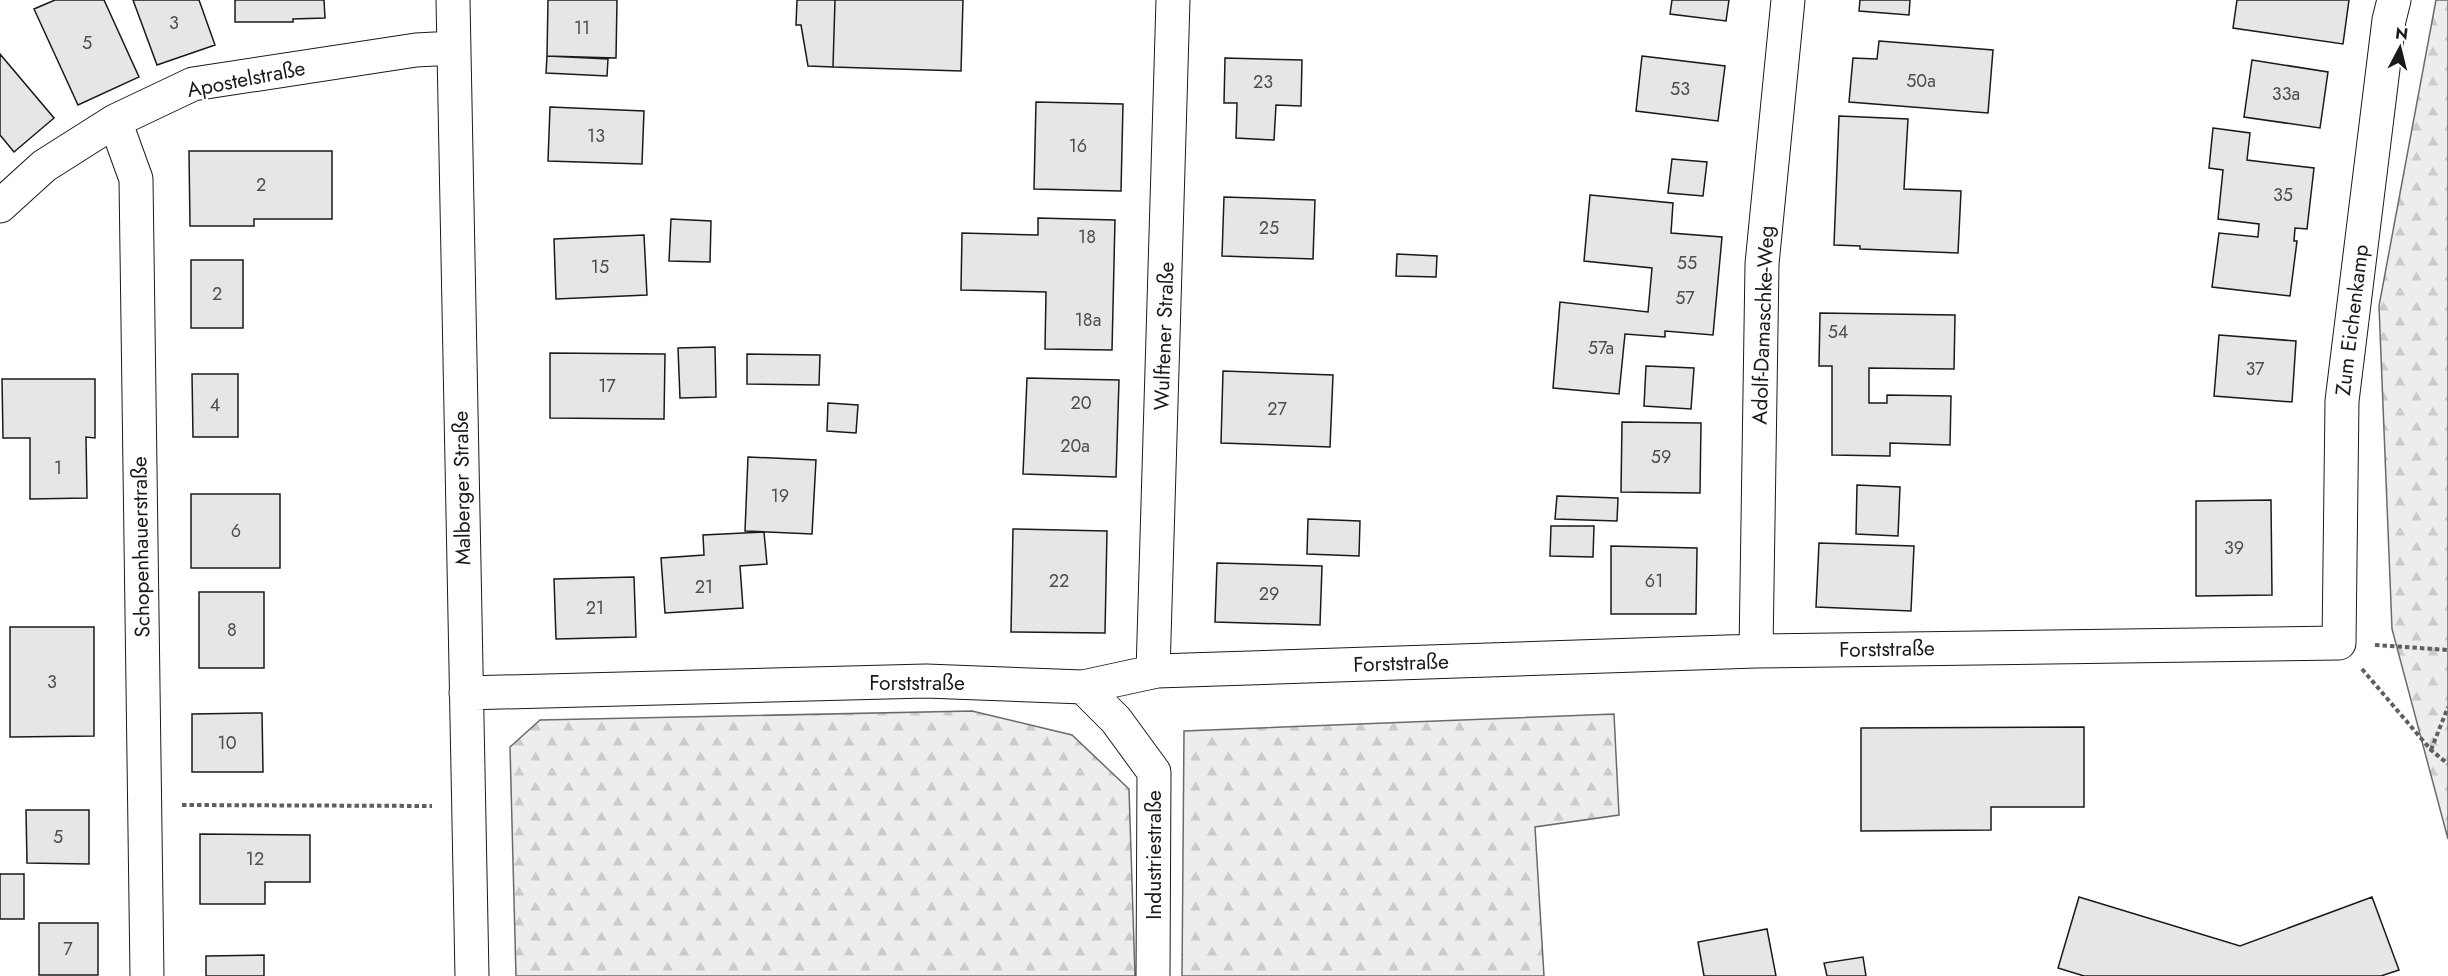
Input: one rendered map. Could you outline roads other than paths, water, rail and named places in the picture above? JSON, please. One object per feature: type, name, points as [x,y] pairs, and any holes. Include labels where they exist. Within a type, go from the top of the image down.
[{"type":"street","name":"Malberger Straße","points":[[453,0],[472,976]]},
{"type":"street","name":"Wulftener Straße","points":[[1153,672],[1173,0]]},
{"type":"street","name":"Adolf-Damaschke-Weg","points":[[1756,651],[1762,264],[1788,0]]},
{"type":"street","name":"Zum Eichenkamp","points":[[2338,643],[2342,401],[2389,20],[2394,0]]},
{"type":"street","name":"Apostelstraße","points":[[0,206],[44,166],[115,121],[193,84],[416,50],[454,48]]},
{"type":"street","name":"Schopenhauerstraße","points":[[115,121],[136,179],[147,976]]},
{"type":"street","name":"Forststraße","points":[[466,693],[926,681],[1083,687],[1153,672],[1756,651],[2338,643]]},
{"type":"street","name":"Industriestraße","points":[[1083,687],[1116,720],[1154,772],[1154,976]]}]
